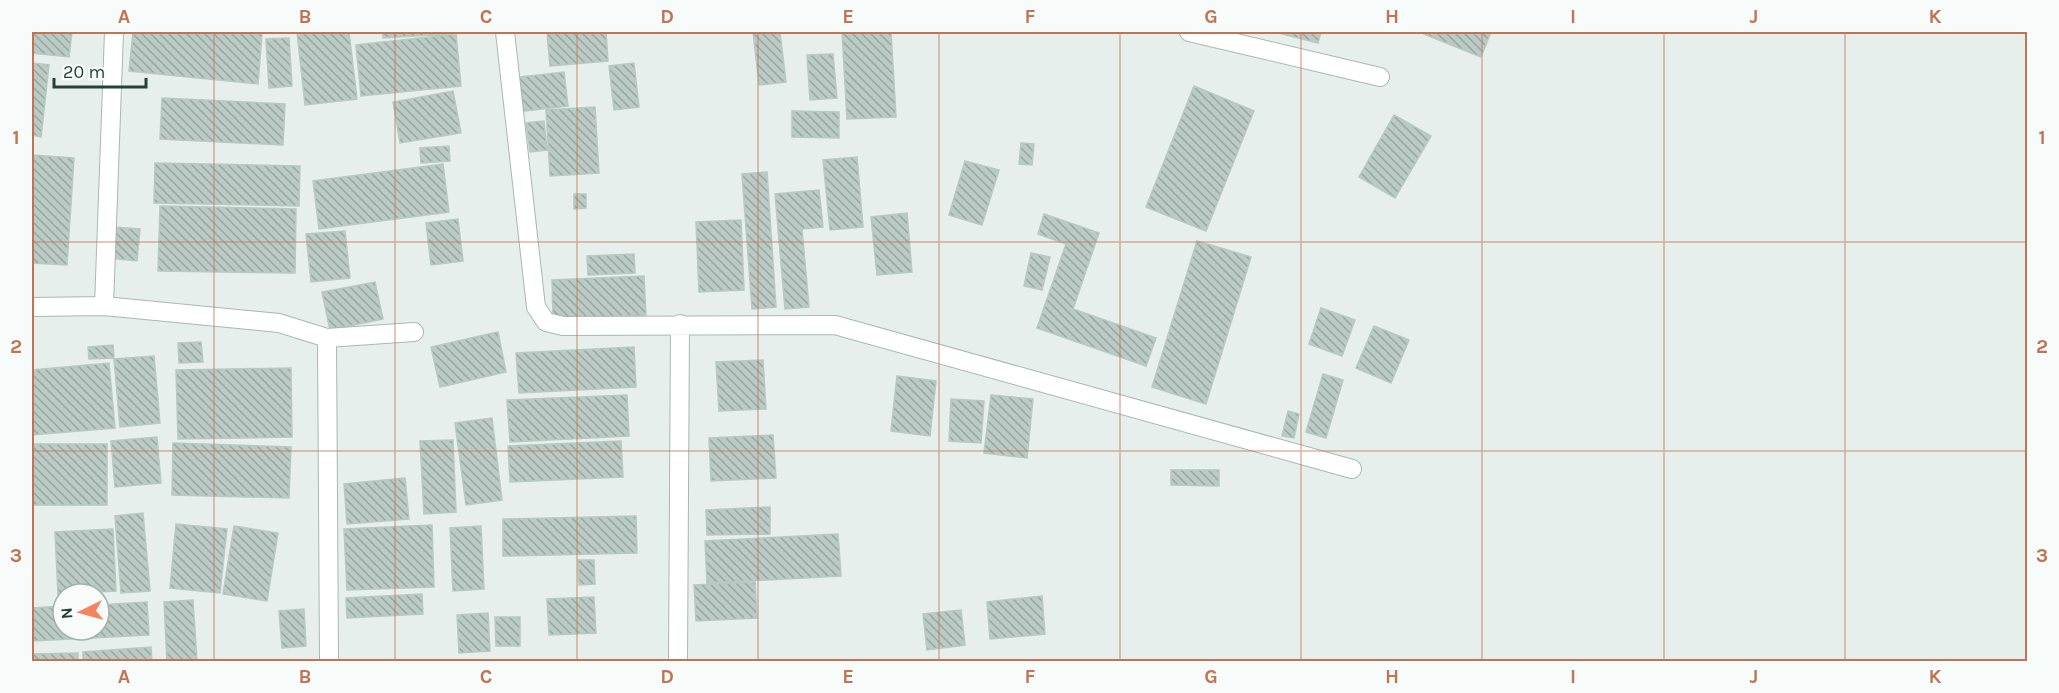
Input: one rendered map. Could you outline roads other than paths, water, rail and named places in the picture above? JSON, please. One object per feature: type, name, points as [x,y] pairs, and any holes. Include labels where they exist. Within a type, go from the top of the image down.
[{"type":"street","points":[[104,306],[114,32]]},
{"type":"street","points":[[505,32],[536,307],[546,322],[563,326],[835,325],[1352,470]]},
{"type":"street","points":[[1189,32],[1380,77]]},
{"type":"street","points":[[32,308],[104,306],[279,323],[327,338],[414,332]]},
{"type":"street","points":[[678,662],[680,324]]},
{"type":"street","points":[[327,338],[330,662]]}]
